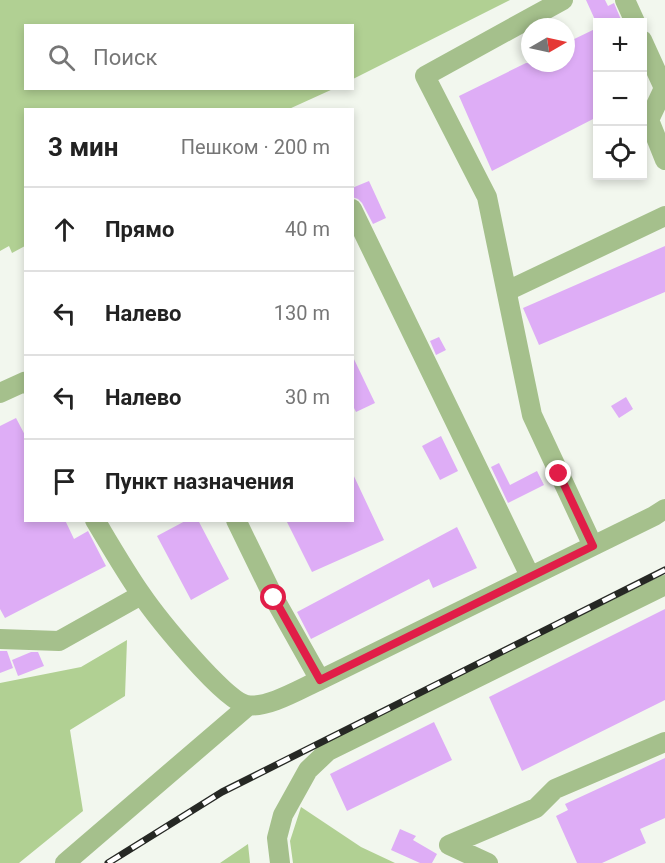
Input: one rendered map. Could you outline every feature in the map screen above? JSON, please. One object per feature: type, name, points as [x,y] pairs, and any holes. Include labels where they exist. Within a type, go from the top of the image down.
[{"type":"street","points":[[563,0],[425,76],[487,197],[532,415],[593,546]]},
{"type":"street","points":[[625,0],[633,18]]},
{"type":"street","points":[[647,51],[664,88],[649,120],[665,160]]},
{"type":"street","points":[[354,213],[530,576]]},
{"type":"street","points":[[507,291],[665,216]]},
{"type":"street","points":[[0,393],[24,382]]},
{"type":"street","points":[[65,863],[248,706],[275,700],[320,680],[665,509]]},
{"type":"street","points":[[96,522],[141,595],[205,672],[233,699],[248,706]]},
{"type":"street","points":[[237,522],[274,598],[320,680]]},
{"type":"street","points":[[280,863],[277,838],[283,815],[308,770],[328,751],[665,585]]},
{"type":"street","points":[[0,639],[59,641],[141,595]]},
{"type":"street","points":[[488,863],[449,845],[536,808],[555,789],[665,742]]},
{"type":"green space","points":[[0,0],[510,0],[354,78],[354,24],[24,24],[24,90],[331,90],[291,108],[24,108],[24,247],[12,253],[9,246],[0,251]]},
{"type":"green space","points":[[127,640],[125,696],[70,730],[83,811],[19,863],[0,863],[0,683],[81,667]]},
{"type":"green space","points":[[301,807],[361,847],[395,863],[293,863],[290,841]]},
{"type":"green space","points":[[248,844],[250,863],[220,863]]},
{"type":"building","points":[[586,0],[605,0],[608,6],[614,3],[620,18],[594,18]]},
{"type":"building","points":[[593,30],[593,119],[492,171],[459,96],[521,65],[521,72],[575,72],[575,39]]},
{"type":"building","points":[[369,181],[386,218],[373,224],[362,203],[354,198],[354,187]]},
{"type":"building","points":[[665,246],[665,292],[539,345],[523,308]]},
{"type":"building","points":[[439,337],[446,350],[436,355],[430,341]]},
{"type":"building","points":[[354,359],[375,403],[356,412],[354,408]]},
{"type":"building","points":[[626,397],[633,409],[619,418],[611,406]]},
{"type":"building","points":[[16,418],[24,433],[24,522],[66,522],[74,539],[88,531],[106,566],[5,618],[0,609],[0,426]]},
{"type":"building","points":[[441,436],[458,471],[440,480],[422,446]]},
{"type":"building","points":[[499,463],[510,485],[537,471],[544,485],[508,503],[491,467]]},
{"type":"building","points":[[354,476],[384,540],[312,572],[287,522],[354,522]]},
{"type":"building","points":[[183,522],[199,522],[229,579],[191,600],[157,536]]},
{"type":"building","points":[[457,527],[477,568],[433,588],[429,579],[311,639],[297,612]]},
{"type":"building","points":[[665,609],[665,700],[522,771],[489,697]]},
{"type":"building","points":[[0,651],[7,651],[13,668],[0,673]]},
{"type":"building","points":[[31,652],[38,652],[44,666],[18,676],[12,660]]},
{"type":"building","points":[[434,722],[452,760],[347,811],[330,774]]},
{"type":"building","points":[[665,758],[665,818],[640,829],[646,843],[602,863],[577,863],[556,816],[568,810],[565,804]]},
{"type":"building","points":[[400,829],[416,836],[413,840],[437,854],[432,863],[420,863],[391,850]]},
{"type":"railway","points":[[108,863],[222,792],[665,570]]},
{"type":"route","points":[[274,598],[320,680],[593,546],[559,474]]}]
